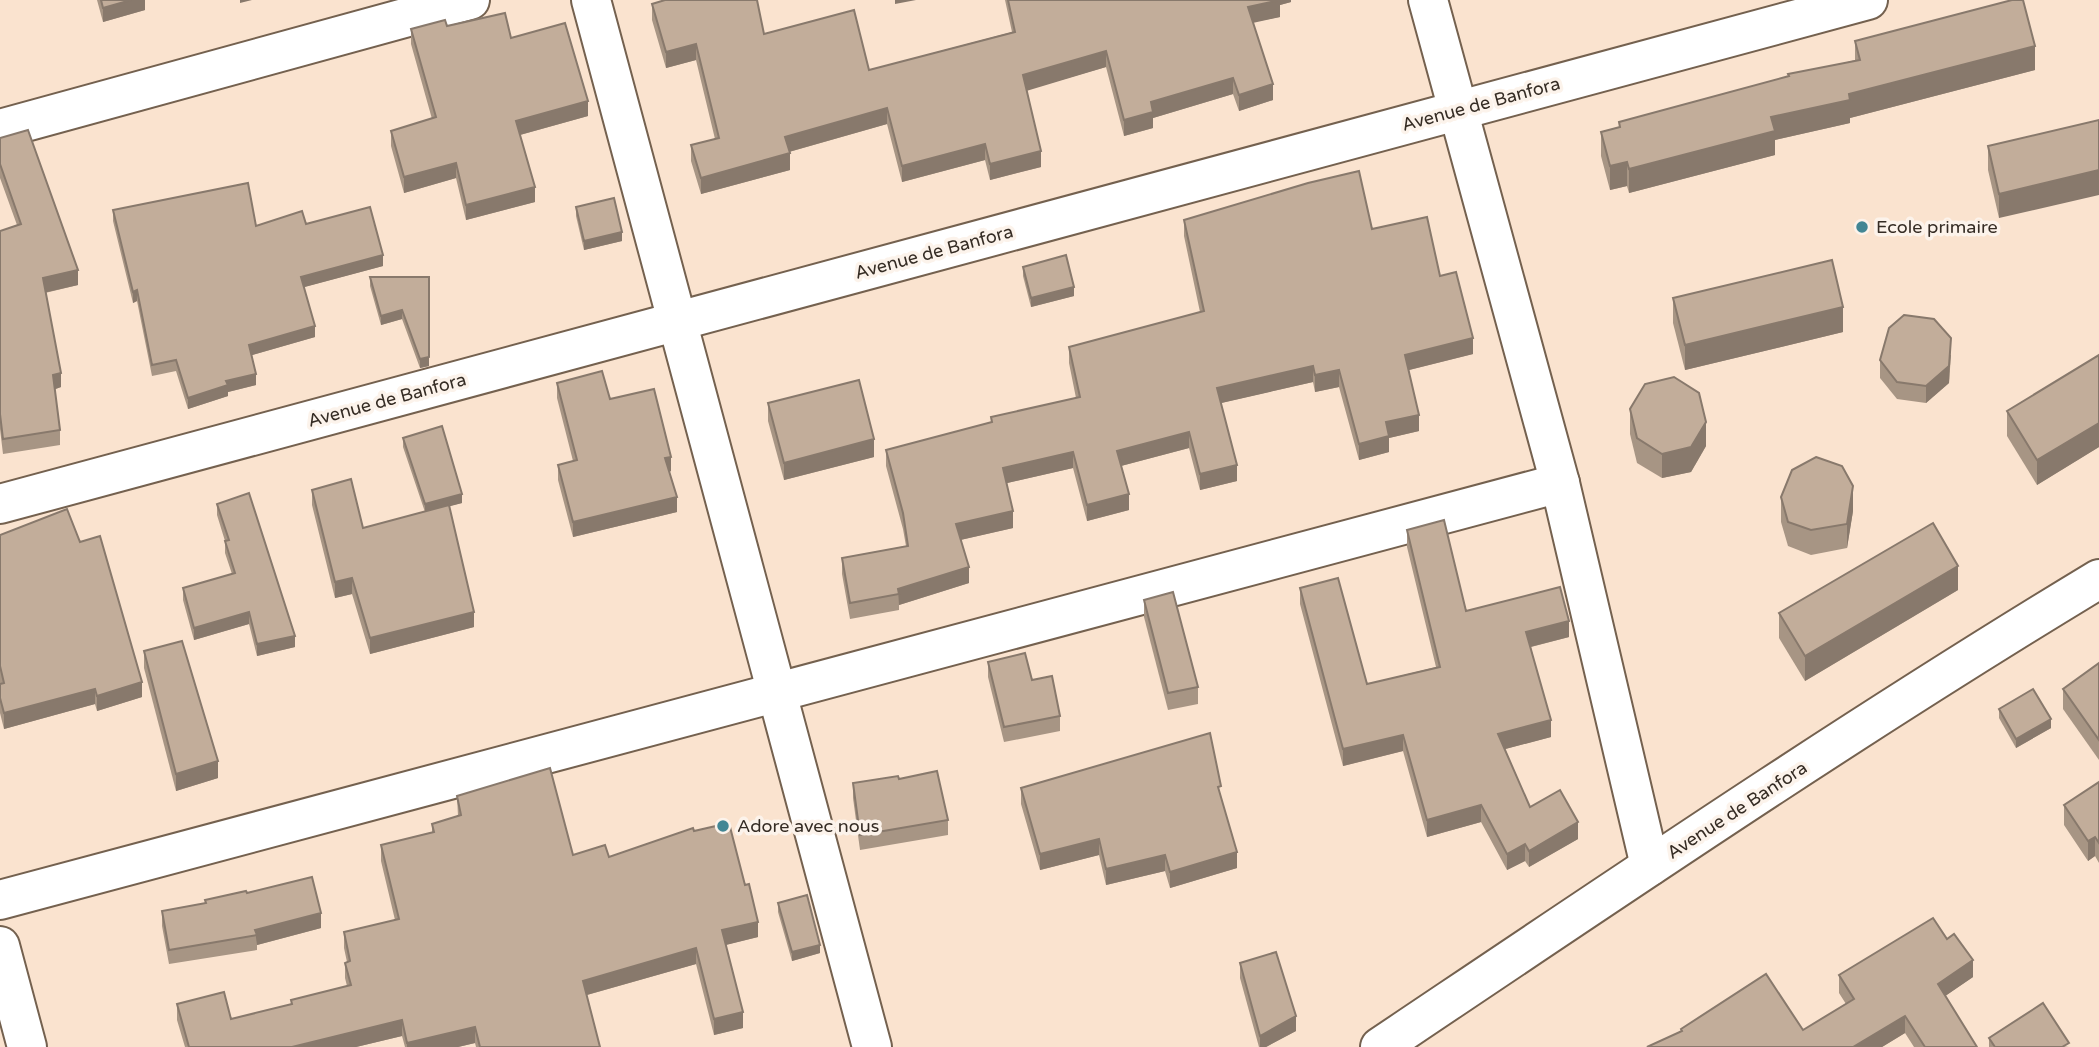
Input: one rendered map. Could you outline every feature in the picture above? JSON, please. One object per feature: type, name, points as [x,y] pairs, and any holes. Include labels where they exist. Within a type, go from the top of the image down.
[{"type":"street","points":[[0,129],[470,0]]},
{"type":"street","points":[[591,0],[872,1047]]},
{"type":"street","points":[[1428,0],[1560,483],[1650,866]]},
{"type":"street","name":"Avenue de Banfora","points":[[0,504],[1868,0]]},
{"type":"street","points":[[0,900],[1560,483]]},
{"type":"street","name":"Avenue de Banfora","points":[[1380,1047],[1650,866],[2010,633],[2099,579]]},
{"type":"street","points":[[0,946],[27,1047]]},
{"type":"building","points":[[101,0],[131,0],[103,8]]},
{"type":"building","points":[[665,0],[757,0],[764,34],[854,10],[869,70],[1015,32],[1008,0],[1280,0],[1248,7],[1273,84],[1239,95],[1233,78],[1151,102],[1153,112],[1124,120],[1106,51],[1023,75],[1041,151],[990,164],[985,144],[902,166],[887,108],[785,137],[790,153],[701,178],[691,145],[719,138],[696,44],[666,52],[652,4]]},
{"type":"building","points":[[2012,0],[2023,0],[2035,46],[1849,94],[1850,100],[1771,117],[1775,131],[1629,169],[1627,162],[1610,166],[1601,132],[1620,127],[1619,122],[1789,76],[1788,74],[1860,60],[1855,41]]},
{"type":"building","points":[[505,13],[511,38],[565,23],[588,101],[516,121],[535,187],[466,205],[456,163],[404,177],[391,131],[436,117],[411,29],[445,20],[447,26]]},
{"type":"building","points":[[2099,120],[2099,170],[1999,194],[1988,146]]},
{"type":"building","points":[[28,130],[78,270],[43,278],[61,373],[53,375],[60,430],[3,439],[0,414],[0,231],[21,224],[0,164],[0,138]]},
{"type":"building","points":[[1359,171],[1372,229],[1427,217],[1440,276],[1456,272],[1473,338],[1405,355],[1419,415],[1386,422],[1389,436],[1359,444],[1339,370],[1315,375],[1313,366],[1217,388],[1237,465],[1200,474],[1189,432],[1117,451],[1129,494],[1087,505],[1073,452],[1003,468],[1013,511],[956,524],[969,567],[898,589],[899,594],[850,603],[842,558],[908,546],[903,513],[886,450],[992,422],[991,417],[1080,397],[1069,347],[1204,311],[1184,220],[1308,183]]},
{"type":"building","points":[[248,183],[256,226],[302,211],[306,224],[370,207],[383,255],[301,277],[315,326],[249,345],[256,374],[226,381],[228,385],[188,398],[176,360],[152,365],[137,290],[133,292],[113,210]]},
{"type":"building","points":[[614,198],[622,232],[584,241],[576,207]]},
{"type":"building","points":[[1066,255],[1074,287],[1031,298],[1023,267]]},
{"type":"building","points":[[1832,260],[1843,307],[1685,345],[1673,298]]},
{"type":"building","points":[[370,277],[429,277],[429,357],[420,359],[402,310],[381,316]]},
{"type":"building","points":[[1904,315],[1934,319],[1951,338],[1949,366],[1926,386],[1897,382],[1880,360],[1889,328]]},
{"type":"building","points":[[2099,355],[2099,423],[2037,460],[2007,411]]},
{"type":"building","points":[[602,371],[610,399],[654,389],[671,457],[665,458],[677,497],[573,522],[558,465],[577,460],[557,383]]},
{"type":"building","points":[[1674,377],[1699,393],[1706,422],[1691,447],[1662,454],[1637,438],[1630,409],[1645,384]]},
{"type":"building","points":[[859,380],[874,439],[784,463],[768,403]]},
{"type":"building","points":[[442,426],[462,494],[425,504],[403,438]]},
{"type":"building","points":[[1816,457],[1842,466],[1853,486],[1847,524],[1811,530],[1788,522],[1781,497],[1792,470]]},
{"type":"building","points":[[351,479],[363,528],[449,505],[474,612],[370,638],[352,578],[335,582],[312,490]]},
{"type":"building","points":[[249,493],[295,636],[257,644],[249,612],[194,628],[183,588],[235,573],[225,541],[229,540],[217,504]]},
{"type":"building","points":[[67,509],[80,542],[100,536],[142,682],[97,696],[95,689],[4,713],[0,698],[0,684],[4,683],[0,666],[0,535]]},
{"type":"building","points":[[1444,520],[1466,611],[1560,587],[1569,621],[1526,632],[1551,720],[1498,734],[1530,807],[1560,790],[1578,822],[1529,851],[1525,844],[1507,854],[1481,805],[1427,820],[1403,735],[1343,749],[1300,588],[1338,578],[1367,684],[1440,667],[1407,530]]},
{"type":"building","points":[[1933,523],[1958,566],[1805,656],[1779,613]]},
{"type":"building","points":[[1173,592],[1198,687],[1168,693],[1144,600]]},
{"type":"building","points":[[182,641],[218,761],[176,774],[144,651]]},
{"type":"building","points":[[1025,653],[1032,680],[1052,676],[1060,716],[1004,727],[988,662]]},
{"type":"building","points":[[2099,663],[2099,740],[2063,689]]},
{"type":"building","points":[[2033,689],[2051,719],[2016,739],[1999,709]]},
{"type":"building","points":[[1210,733],[1221,786],[1218,787],[1237,852],[1170,872],[1165,855],[1106,869],[1099,839],[1040,854],[1021,788]]},
{"type":"building","points":[[550,768],[573,855],[605,845],[609,857],[693,828],[694,831],[729,823],[758,922],[722,930],[743,1012],[714,1019],[696,948],[583,981],[600,1047],[480,1047],[475,1027],[407,1043],[402,1020],[292,1047],[189,1047],[177,1004],[224,992],[231,1019],[292,1004],[291,1000],[351,985],[345,963],[350,961],[344,932],[399,919],[381,845],[434,832],[432,824],[461,815],[457,796]]},
{"type":"building","points":[[937,771],[948,820],[860,835],[853,783],[898,776],[899,779]]},
{"type":"building","points":[[2099,782],[2099,843],[2095,837],[2088,841],[2064,805]]},
{"type":"building","points":[[312,877],[321,913],[255,930],[257,935],[169,950],[162,911]]},
{"type":"building","points":[[807,895],[820,945],[792,952],[778,903]]},
{"type":"building","points":[[1933,918],[1947,939],[1954,934],[1973,960],[1938,984],[1977,1047],[1925,1047],[1905,1016],[1853,1047],[1647,1047],[1682,1031],[1681,1029],[1766,974],[1803,1030],[1854,999],[1839,975]]},
{"type":"building","points":[[1276,952],[1296,1016],[1260,1036],[1240,963]]},
{"type":"building","points":[[2043,1003],[2069,1043],[2062,1047],[1995,1047],[1989,1038]]},
{"type":"place","name":"Ecole primaire","points":[[1862,227]]},
{"type":"place","name":"Adore avec nous","points":[[723,826]]}]
